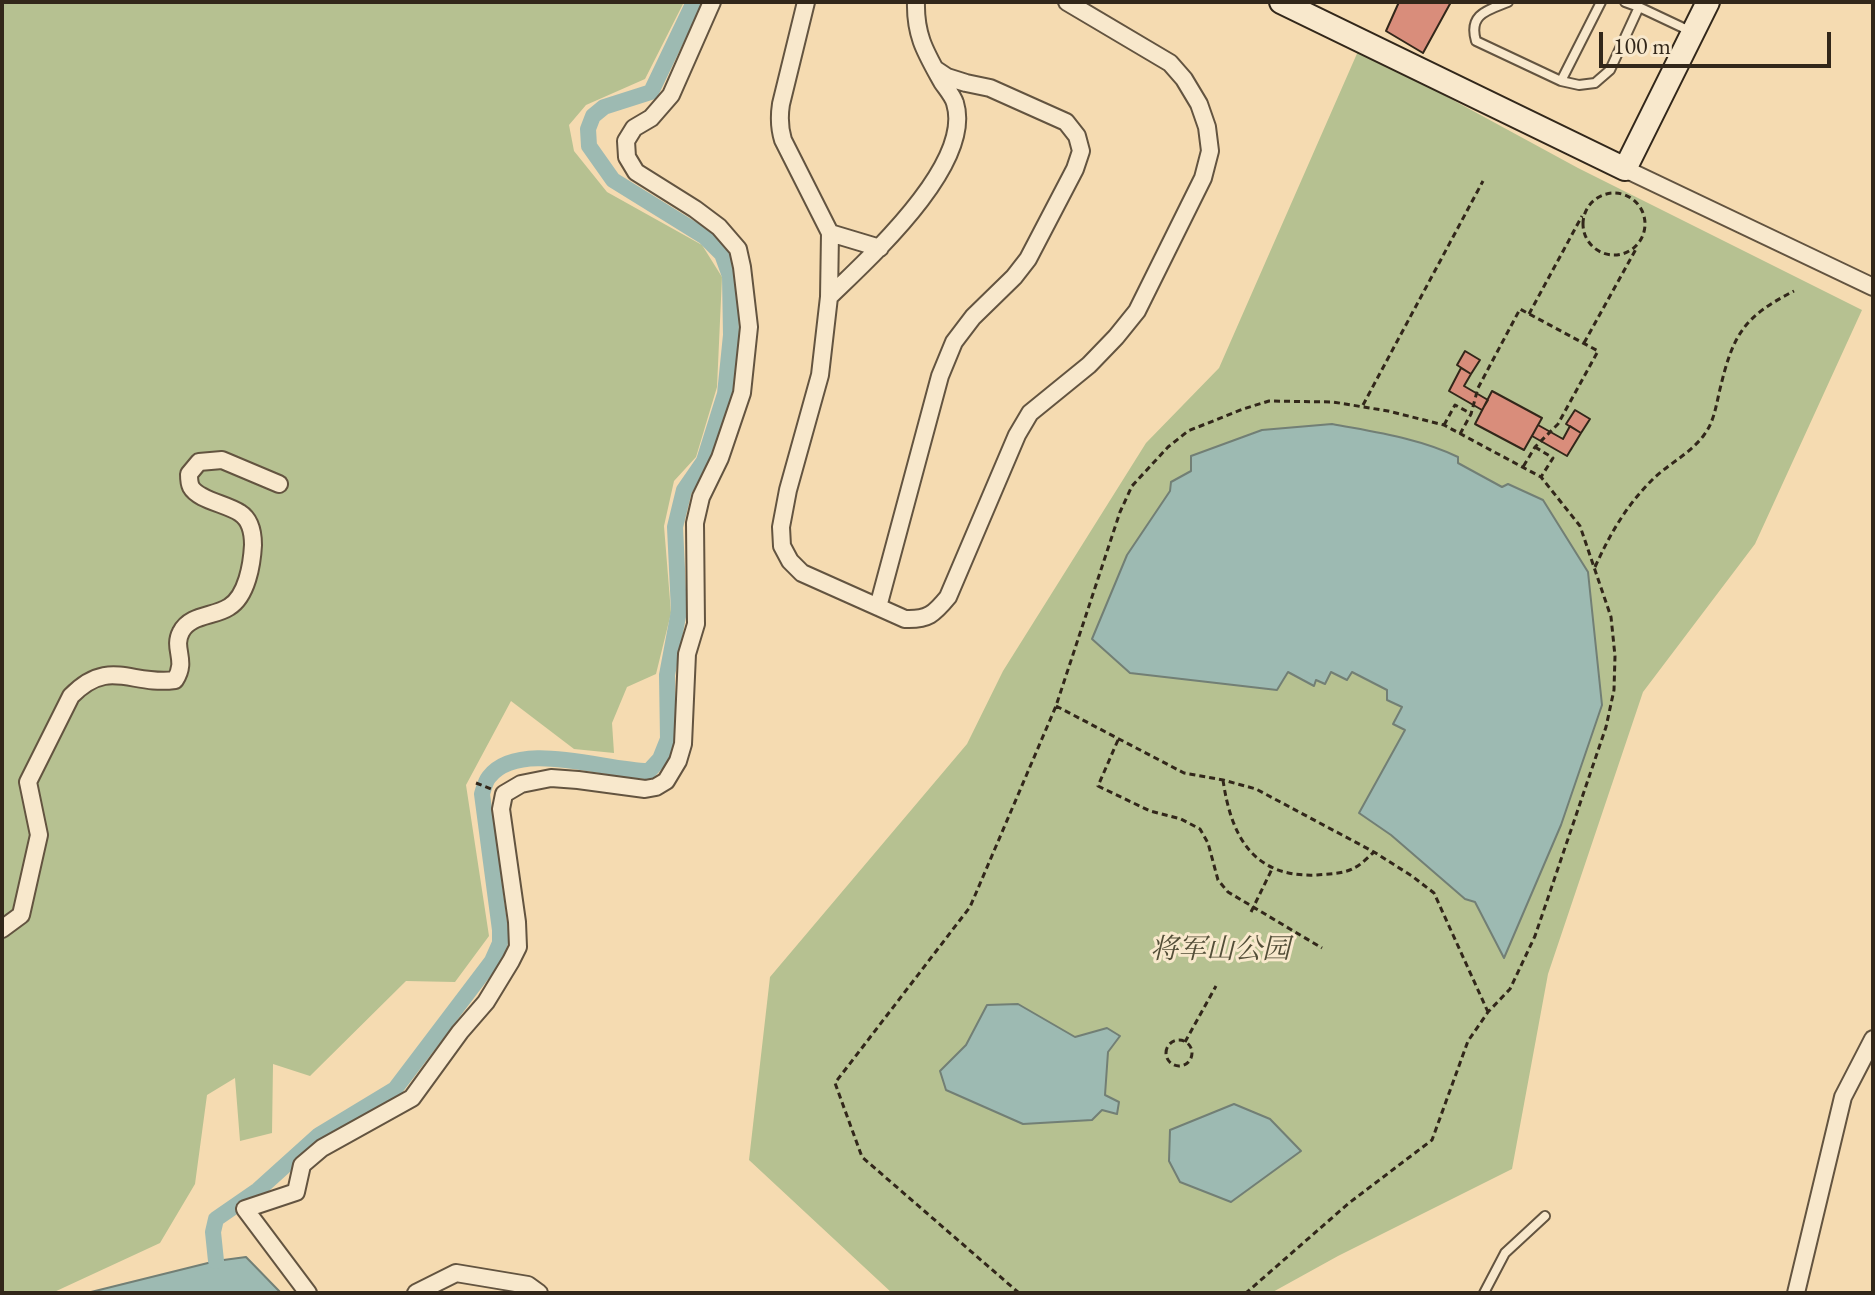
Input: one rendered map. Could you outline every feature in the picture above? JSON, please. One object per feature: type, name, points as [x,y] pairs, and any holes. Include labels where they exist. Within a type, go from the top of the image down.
[{"type":"street","points":[[308,1293],[245,1209],[296,1192],[302,1165],[322,1148],[412,1098],[486,1002],[518,947],[501,809],[504,794],[521,784],[551,778],[645,789],[656,787],[666,781],[678,761],[683,744],[687,654],[696,624],[695,523],[701,497],[720,458],[742,393],[749,327],[738,249],[719,227],[636,172],[627,157],[626,141],[634,128],[651,118],[671,95],[712,2]]},
{"type":"street","points":[[806,2],[781,104],[779,129],[830,233],[829,297],[820,375],[788,490],[781,527],[782,546],[790,561],[802,573],[905,619],[920,620],[936,612],[948,597],[1017,435],[1030,413],[1089,365],[1137,311],[1203,178],[1210,151],[1207,127],[1199,104],[1170,63],[1067,2]]},
{"type":"street","points":[[829,297],[880,248],[935,180],[950,153],[957,128],[955,103],[923,47],[916,25],[916,2]]},
{"type":"street","points":[[1281,2],[1873,287]]},
{"type":"street","points":[[1625,169],[1708,2]]},
{"type":"street","points":[[878,607],[940,376],[954,342],[973,317],[1028,259],[1075,169],[1081,151],[1077,136],[1066,122],[990,88],[947,77],[935,69]]},
{"type":"street","points":[[830,233],[880,248]]},
{"type":"street","points":[[2,929],[21,915],[39,835],[28,782],[71,696],[80,686],[105,674],[175,680],[181,670],[178,640],[181,630],[192,620],[230,607],[239,597],[252,568],[253,538],[249,520],[238,511],[199,495],[191,487],[189,474],[199,462],[222,460],[279,484]]},
{"type":"street","points":[[1796,1293],[1843,1097],[1873,1039]]},
{"type":"street","points":[[416,1293],[456,1273],[528,1285],[539,1293]]},
{"type":"lane","points":[[1508,2],[1483,12],[1476,20],[1476,41],[1561,81],[1579,85],[1595,83],[1610,70],[1639,7]]},
{"type":"lane","points":[[1561,81],[1601,2]]},
{"type":"lane","points":[[1625,2],[1693,32]]},
{"type":"lane","points":[[1484,1293],[1505,1253],[1545,1216]]},
{"type":"path","points":[[1363,405],[1483,181]]},
{"type":"path","points":[[1529,314],[1592,200],[1612,192],[1632,197],[1644,214],[1644,236],[1584,343]]},
{"type":"path","points":[[1586,209],[1583,229],[1586,239],[1601,253],[1621,255],[1630,251],[1644,236]]},
{"type":"path","points":[[1595,567],[1611,532],[1635,499],[1654,478],[1691,449],[1711,424],[1734,343],[1749,319],[1794,291]]},
{"type":"path","points":[[1460,434],[1471,414],[1478,388],[1520,309],[1598,351],[1558,424],[1535,447],[1523,467]]},
{"type":"path","points":[[1019,1293],[862,1157],[835,1083],[970,907],[1056,706],[1120,512],[1132,486],[1168,447],[1188,431],[1269,401],[1363,405],[1444,425],[1541,477],[1580,526],[1595,567],[1611,617],[1614,690],[1606,727],[1535,936],[1510,989],[1488,1012],[1468,1041],[1432,1140],[1349,1203],[1246,1293]]},
{"type":"path","points":[[1444,425],[1455,405],[1471,414]]},
{"type":"path","points":[[1535,447],[1553,458],[1541,477]]},
{"type":"path","points":[[1056,706],[1184,773],[1256,789],[1374,852],[1412,876],[1434,893],[1488,1012]]},
{"type":"path","points":[[1119,739],[1098,786],[1150,811],[1181,819],[1200,829],[1208,843],[1218,880],[1228,892],[1322,948]]},
{"type":"path","points":[[1223,780],[1235,829],[1250,851],[1272,869],[1300,875],[1330,874],[1353,869],[1374,852]]},
{"type":"path","points":[[476,783],[493,789]]},
{"type":"path","points":[[1251,912],[1272,869]]},
{"type":"path","points":[[1185,1042],[1216,986]]},
{"type":"path","points":[[1174,1041],[1185,1042],[1191,1048],[1192,1057],[1186,1064],[1174,1065],[1168,1059],[1168,1047],[1174,1041]]},
{"type":"green space","points":[[2,2],[684,2],[645,79],[586,105],[569,125],[574,151],[607,192],[702,245],[722,277],[717,387],[696,457],[674,481],[664,526],[671,613],[656,674],[627,687],[612,723],[614,753],[574,749],[511,701],[466,785],[489,936],[455,982],[406,981],[310,1076],[273,1064],[272,1133],[240,1141],[235,1078],[207,1095],[195,1184],[160,1243],[52,1293],[2,1293]]},
{"type":"green space","name":"将军山公园","points":[[1359,49],[1578,168],[1862,310],[1755,544],[1643,692],[1548,974],[1512,1169],[1271,1293],[892,1293],[749,1160],[770,977],[967,744],[1003,671],[1146,443],[1219,368]]},
{"type":"water","points":[[1332,424],[1396,436],[1443,450],[1458,457],[1458,463],[1502,487],[1508,484],[1543,500],[1588,572],[1602,705],[1561,825],[1504,958],[1475,902],[1465,899],[1391,835],[1359,813],[1405,730],[1393,724],[1402,707],[1387,700],[1387,690],[1352,672],[1347,680],[1331,672],[1325,684],[1316,680],[1314,686],[1288,672],[1277,690],[1130,673],[1092,639],[1127,555],[1170,491],[1171,482],[1191,471],[1191,456],[1262,430]]},
{"type":"water","points":[[1018,1004],[1075,1037],[1107,1028],[1120,1036],[1108,1052],[1105,1095],[1119,1102],[1117,1114],[1102,1110],[1092,1120],[1023,1124],[946,1090],[940,1071],[966,1045],[987,1005]]},
{"type":"water","points":[[1234,1104],[1270,1119],[1301,1151],[1231,1202],[1180,1182],[1169,1161],[1170,1130]]},
{"type":"water","points":[[246,1257],[281,1293],[87,1293],[216,1261]]},
{"type":"building","points":[[1399,2],[1451,2],[1423,53],[1386,31]]},
{"type":"building","points":[[1465,351],[1480,360],[1471,374],[1457,365]]},
{"type":"building","points":[[1461,368],[1471,374],[1464,386],[1488,400],[1482,410],[1449,391]]},
{"type":"building","points":[[1492,391],[1542,418],[1524,450],[1475,424]]},
{"type":"building","points":[[1575,410],[1590,419],[1581,433],[1566,424]]},
{"type":"building","points":[[1538,425],[1563,439],[1570,426],[1581,433],[1567,456],[1532,436]]},
{"type":"waterway","points":[[216,1261],[213,1232],[216,1219],[258,1190],[319,1135],[395,1089],[492,961],[500,943],[500,930],[482,794],[489,777],[503,766],[542,758],[649,771],[660,759],[668,739],[667,675],[679,611],[675,527],[684,490],[704,461],[725,394],[731,335],[730,276],[722,254],[705,237],[613,180],[589,146],[588,129],[593,116],[604,107],[651,92],[694,2]]}]
